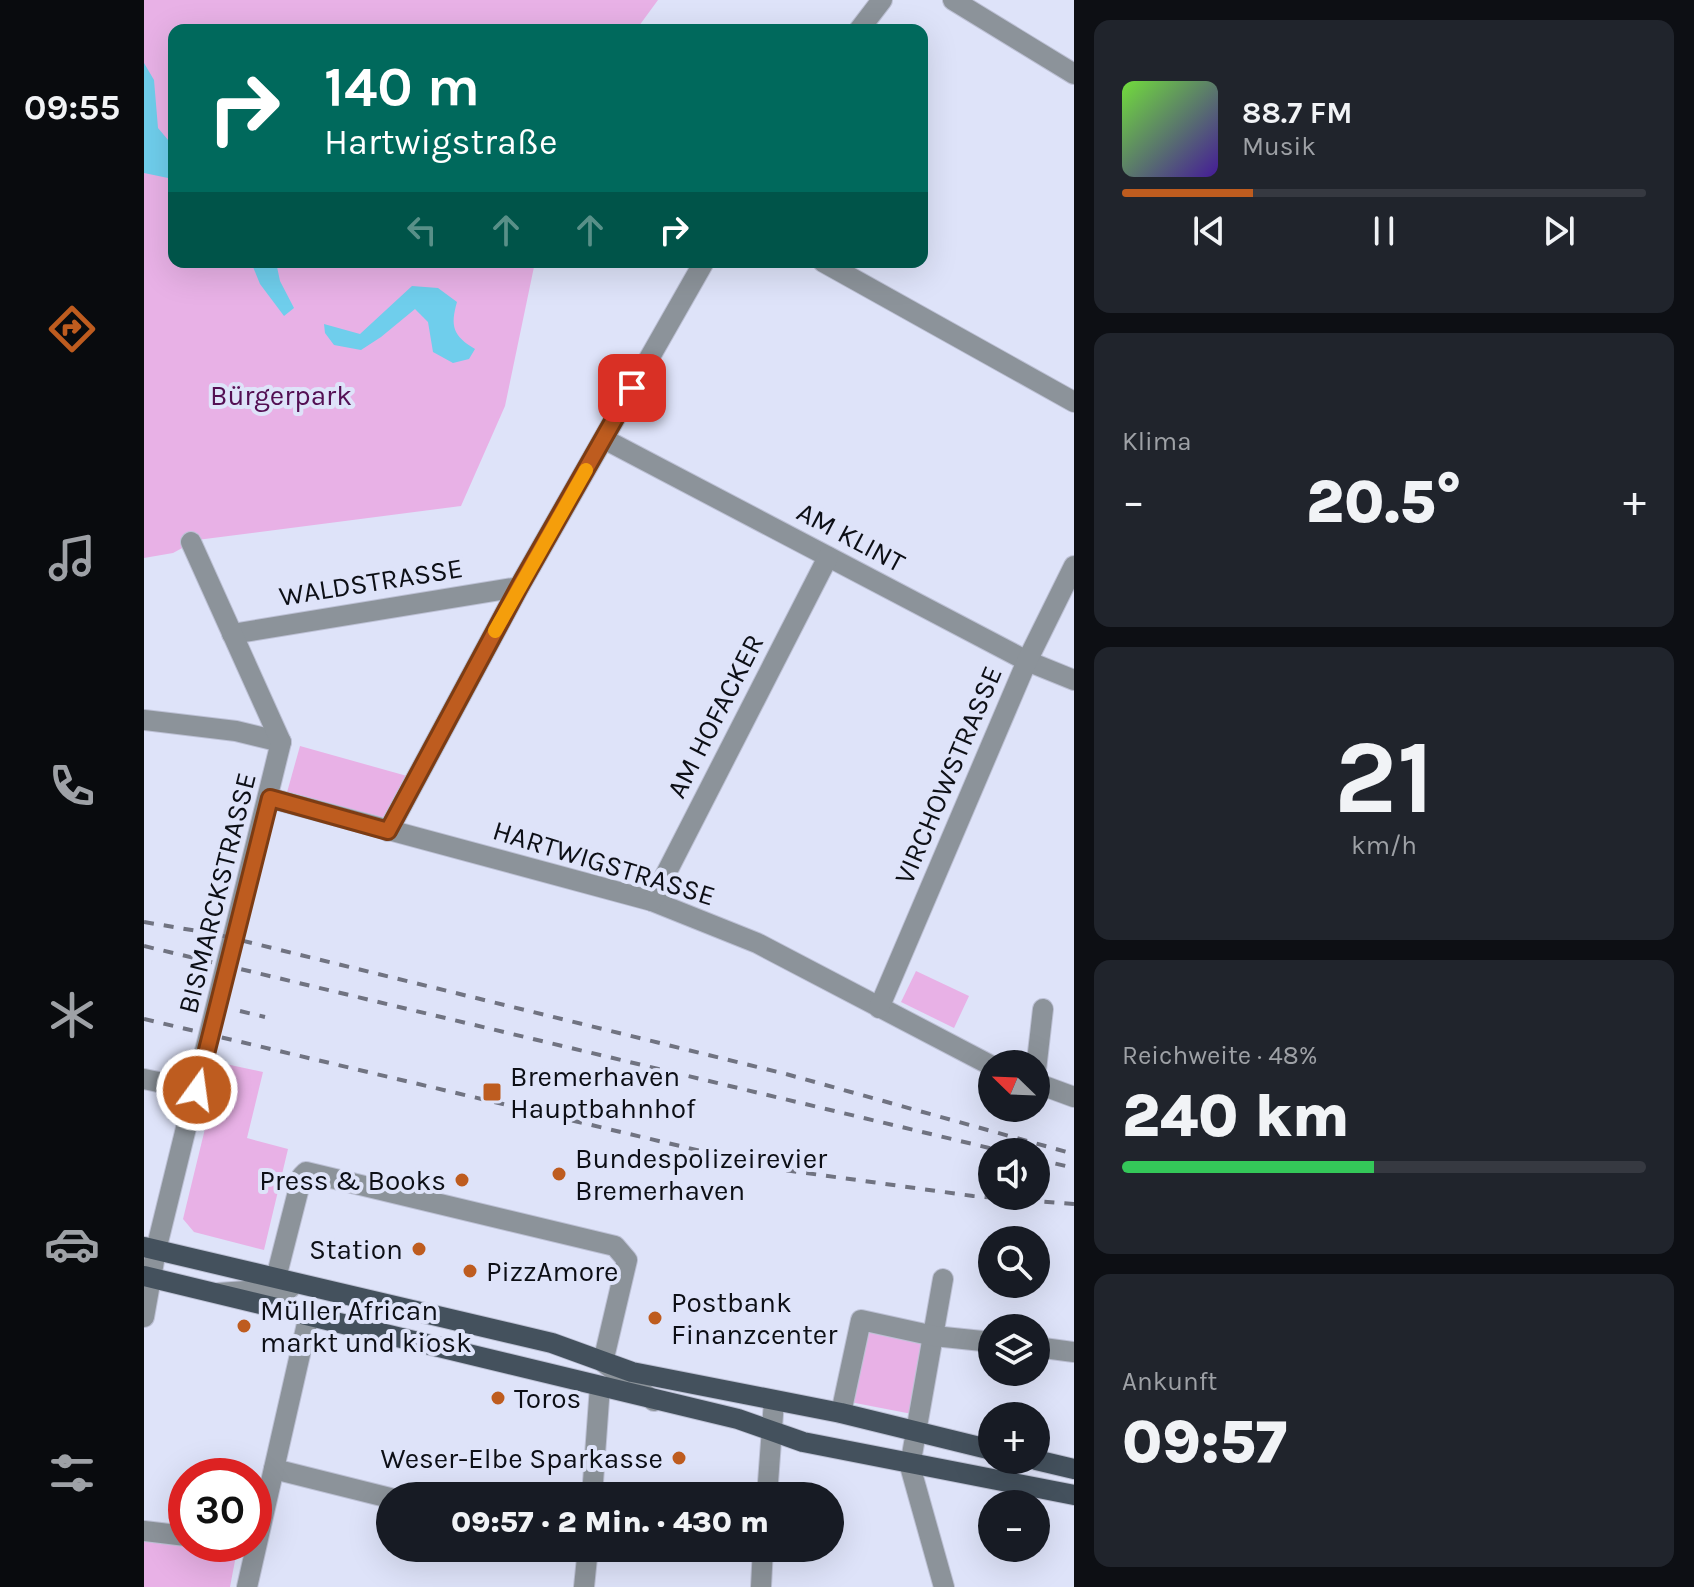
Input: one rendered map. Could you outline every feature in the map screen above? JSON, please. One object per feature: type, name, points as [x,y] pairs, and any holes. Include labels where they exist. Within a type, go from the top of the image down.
[{"type":"main road","points":[[150,1248],[277,1284],[309,1284],[552,1343],[632,1372],[841,1413],[978,1447]]},
{"type":"main road","points":[[148,1277],[738,1419],[771,1434],[910,1466],[1074,1495]]},
{"type":"main road","points":[[600,1386],[603,1362]]},
{"type":"main road","points":[[1050,1463],[1074,1469]]},
{"type":"street","points":[[864,24],[882,0]]},
{"type":"street","points":[[953,0],[1074,74]]},
{"type":"street","points":[[388,831],[519,587],[701,268]]},
{"type":"street","points":[[834,268],[1074,402]]},
{"type":"street","name":"AM KLINT","points":[[604,439],[1027,661],[1074,680]]},
{"type":"street","name":"BISMARCKSTRASSE","points":[[144,1317],[150,1248],[197,1090],[270,798],[281,742],[191,542]]},
{"type":"street","name":"AM HOFACKER","points":[[652,901],[828,557]]},
{"type":"street","name":"VIRCHOWSTRASSE","points":[[879,1008],[1027,661],[1074,566]]},
{"type":"street","name":"WALDSTRASSE","points":[[232,634],[519,587]]},
{"type":"street","points":[[144,720],[236,731],[281,742]]},
{"type":"street","name":"HARTWIGSTRASSE","points":[[270,798],[652,901],[757,943],[978,1059]]},
{"type":"street","points":[[1038,1050],[1043,1009]]},
{"type":"street","points":[[144,1079],[197,1090]]},
{"type":"street","points":[[1050,1088],[1074,1097]]},
{"type":"street","points":[[277,1284],[302,1176],[306,1172],[615,1246],[627,1260],[603,1362],[655,1401]]},
{"type":"street","points":[[943,1279],[910,1466],[944,1587]]},
{"type":"street","points":[[218,1293],[277,1284]]},
{"type":"street","points":[[272,1475],[299,1312],[277,1284]]},
{"type":"street","points":[[841,1413],[861,1320],[934,1336],[978,1341]]},
{"type":"street","points":[[1050,1349],[1074,1352]]},
{"type":"street","points":[[593,1482],[600,1386]]},
{"type":"street","points":[[768,1482],[774,1401]]},
{"type":"street","points":[[274,1469],[376,1494]]},
{"type":"street","points":[[144,1531],[168,1534]]},
{"type":"street","points":[[247,1587],[248,1562]]},
{"type":"street","points":[[584,1587],[587,1562]]},
{"type":"street","points":[[761,1587],[762,1562]]},
{"type":"green space","name":"Bürgerpark","points":[[144,0],[658,0],[640,24],[168,24],[168,268],[534,268],[505,406],[461,506],[197,540],[173,553],[144,558]]},
{"type":"green space","points":[[300,746],[407,776],[386,820],[286,796]]},
{"type":"green space","points":[[916,971],[969,996],[954,1028],[901,1002]]},
{"type":"green space","points":[[221,1063],[263,1072],[247,1138],[288,1149],[264,1250],[194,1232],[183,1219]]},
{"type":"green space","points":[[867,1328],[923,1340],[912,1414],[850,1402]]},
{"type":"green space","points":[[144,1539],[168,1542],[168,1562],[235,1562],[230,1587],[144,1587]]},
{"type":"water","points":[[144,63],[154,80],[158,128],[168,140],[168,178],[144,173]]},
{"type":"water","points":[[253,268],[277,268],[280,281],[294,308],[284,316],[260,284]]},
{"type":"water","points":[[412,286],[438,288],[457,302],[455,330],[462,340],[475,349],[469,359],[453,363],[433,352],[428,322],[415,309],[361,350],[334,345],[325,333],[324,324],[360,334]]},
{"type":"railway","points":[[144,922],[215,934],[786,1074],[1074,1154]]},
{"type":"railway","points":[[144,946],[978,1145]]},
{"type":"railway","points":[[240,1011],[265,1017]]},
{"type":"railway","points":[[144,1019],[777,1169],[973,1196],[1074,1204]]},
{"type":"railway","points":[[1050,1162],[1074,1168]]},
{"type":"slow traffic","points":[[495,631],[586,470]]},
{"type":"place","name":"Bremerhaven Hauptbahnhof","points":[[492,1092]]},
{"type":"place","name":"Bundespolizeirevier Bremerhaven","points":[[559,1174]]},
{"type":"place","name":"Press & Books","points":[[462,1180]]},
{"type":"place","name":"Station","points":[[419,1249]]},
{"type":"place","name":"PizzAmore","points":[[470,1271]]},
{"type":"place","name":"Postbank Finanzcenter","points":[[655,1318]]},
{"type":"place","name":"Müller African markt und kiosk","points":[[244,1326]]},
{"type":"place","name":"Toros","points":[[498,1398]]},
{"type":"place","name":"Weser-Elbe Sparkasse","points":[[679,1458]]},
{"type":"route","points":[[197,1090],[270,798],[388,831],[519,587],[632,388]]}]
